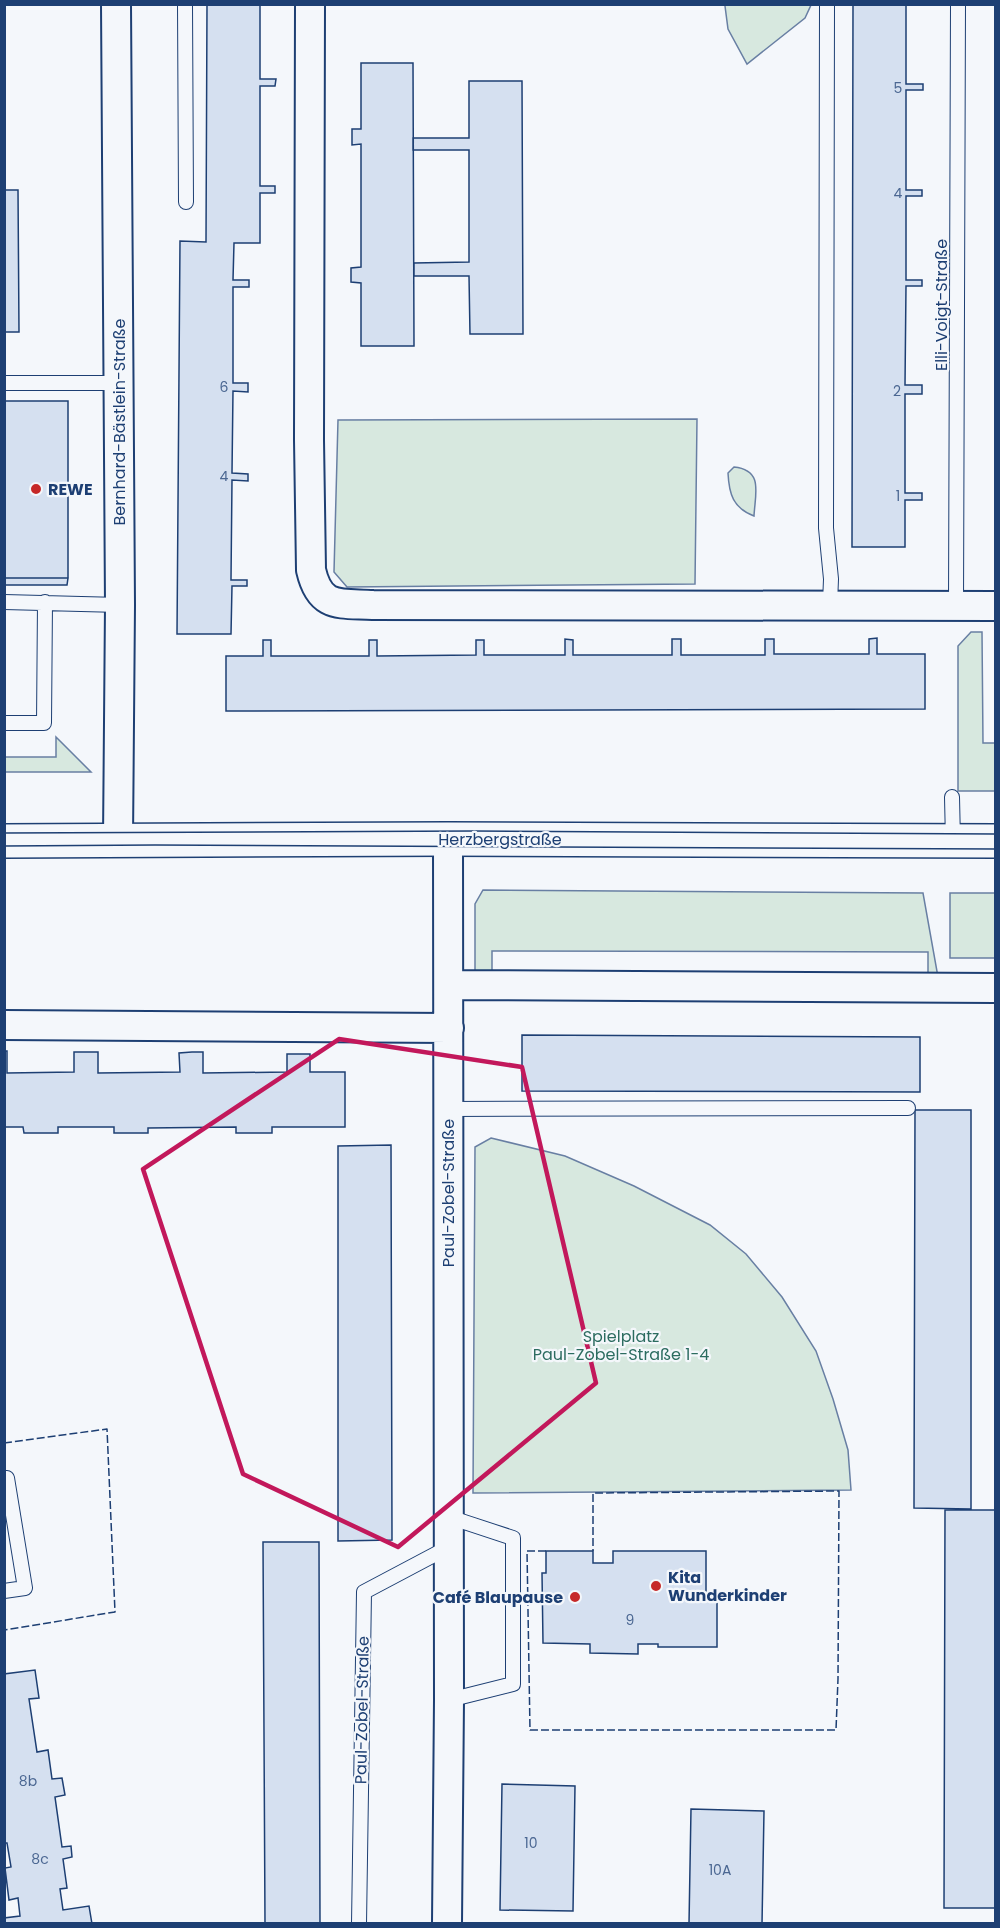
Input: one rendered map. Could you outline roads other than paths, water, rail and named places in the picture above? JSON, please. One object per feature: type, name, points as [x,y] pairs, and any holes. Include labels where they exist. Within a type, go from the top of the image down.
[{"type":"street","name":"Bernhard-Bästlein-Straße","points":[[116,4],[120,605],[118,840]]},
{"type":"street","points":[[310,4],[311,570],[314,583],[326,600],[373,605],[996,606]]},
{"type":"street","name":"Herzbergstraße","points":[[4,841],[448,839],[996,841]]},
{"type":"street","name":"Paul-Zobel-Straße","points":[[447,1923],[448,839]]},
{"type":"street","points":[[449,985],[996,988]]},
{"type":"street","points":[[4,1025],[448,1028]]},
{"type":"lane","points":[[185,4],[186,202]]},
{"type":"lane","points":[[828,4],[826,528],[831,604]]},
{"type":"lane","name":"Elli-Voigt-Straße","points":[[956,605],[958,4]]},
{"type":"lane","points":[[4,383],[119,383]]},
{"type":"lane","points":[[4,602],[120,605]]},
{"type":"lane","points":[[4,723],[44,723],[45,602]]},
{"type":"lane","points":[[952,797],[952,840]]},
{"type":"lane","points":[[448,1109],[908,1108]]},
{"type":"lane","points":[[4,1478],[8,1478],[25,1588],[4,1591]]},
{"type":"lane","points":[[449,1517],[513,1538],[513,1684],[449,1700]]},
{"type":"lane","name":"Paul-Zobel-Straße","points":[[359,1923],[364,1592],[449,1547]]},
{"type":"tram line","points":[[4,833],[474,831],[996,834]]},
{"type":"tram line","points":[[4,846],[996,849]]},
{"type":"place","name":"REWE","points":[[36,489]]},
{"type":"place","name":"Kita Wunderkinder","points":[[656,1586]]},
{"type":"place","name":"Café Blaupause","points":[[575,1597]]},
{"type":"park label","name":"Spielplatz Paul-Zobel-Straße 1-4","points":[[621,1345]]}]
